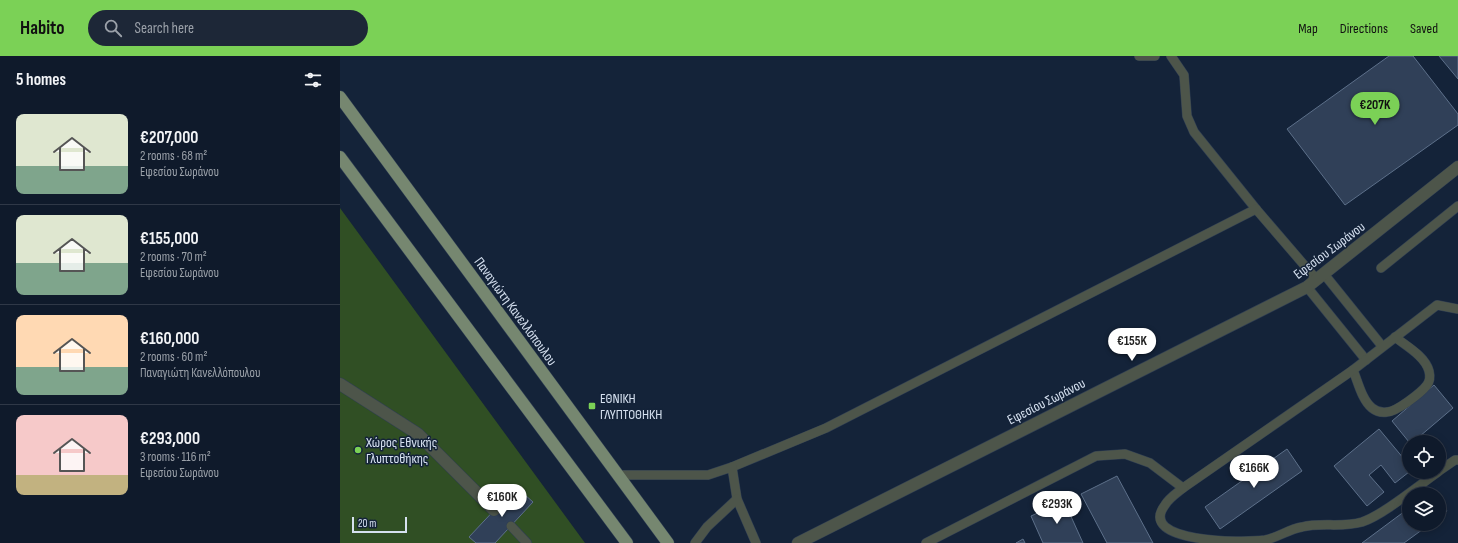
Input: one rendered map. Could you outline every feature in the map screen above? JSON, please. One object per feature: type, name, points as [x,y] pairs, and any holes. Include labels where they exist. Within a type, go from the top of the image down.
[{"type":"main road","name":"Παναγιώτη Κανελλόπουλου","points":[[340,97],[668,543]]},
{"type":"main road","points":[[340,157],[627,543]]},
{"type":"street","name":"Εφεσίου Σωράνου","points":[[798,543],[1316,281],[1458,167]]},
{"type":"street","points":[[340,384],[418,434],[494,510]]},
{"type":"lane","points":[[1139,56],[1155,56]]},
{"type":"lane","points":[[1171,56],[1184,75],[1187,116],[1194,132],[1316,281],[1382,346]]},
{"type":"lane","points":[[1381,268],[1458,206]]},
{"type":"lane","points":[[618,475],[708,475],[732,467],[826,428],[1256,209]]},
{"type":"lane","points":[[1316,281],[1366,360]]},
{"type":"lane","points":[[1428,479],[1377,514],[1362,522],[1343,525],[1301,527],[1265,540],[1215,543],[1176,538],[1166,532],[1161,525],[1161,514],[1166,504],[1183,488],[1353,370],[1382,346],[1437,305],[1458,309]]},
{"type":"lane","points":[[1353,370],[1364,397],[1371,408],[1380,412],[1388,412],[1397,409],[1426,386],[1429,380],[1430,372],[1426,363],[1395,337]]},
{"type":"lane","points":[[926,543],[1096,456],[1125,454],[1150,463],[1183,488]]},
{"type":"lane","points":[[1446,466],[1457,458]]},
{"type":"lane","points":[[732,467],[738,499],[756,543]]},
{"type":"lane","points":[[696,543],[707,527],[738,499]]},
{"type":"lane","points":[[511,526],[528,543]]},
{"type":"green space","points":[[340,208],[585,543],[340,543]]},
{"type":"building","points":[[1389,56],[1413,56],[1458,114],[1458,125],[1345,205],[1287,129]]},
{"type":"building","points":[[1439,56],[1458,56],[1458,79]]},
{"type":"building","points":[[1434,385],[1453,408],[1421,435],[1403,435],[1392,421]]},
{"type":"building","points":[[1379,429],[1402,457],[1402,478],[1395,483],[1381,465],[1369,475],[1384,492],[1367,506],[1334,466]]},
{"type":"building","points":[[1287,449],[1302,471],[1220,529],[1205,507]]},
{"type":"building","points":[[1117,476],[1153,543],[1107,543],[1081,494]]},
{"type":"building","points":[[516,487],[533,502],[495,543],[476,543],[469,537]]},
{"type":"building","points":[[1064,501],[1083,543],[1043,543],[1031,516]]},
{"type":"building","points":[[1402,513],[1402,531],[1420,531],[1404,543],[1362,543]]},
{"type":"building","points":[[1023,539],[1025,543],[1016,543]]},
{"type":"place","name":"ΕΘΝΙΚΗ ΓΛΥΠΤΟΘΗΚΗ","points":[[592,406]]},
{"type":"place","name":"Χώρος Εθνικής Γλυπτοθήκης","points":[[358,450]]}]
